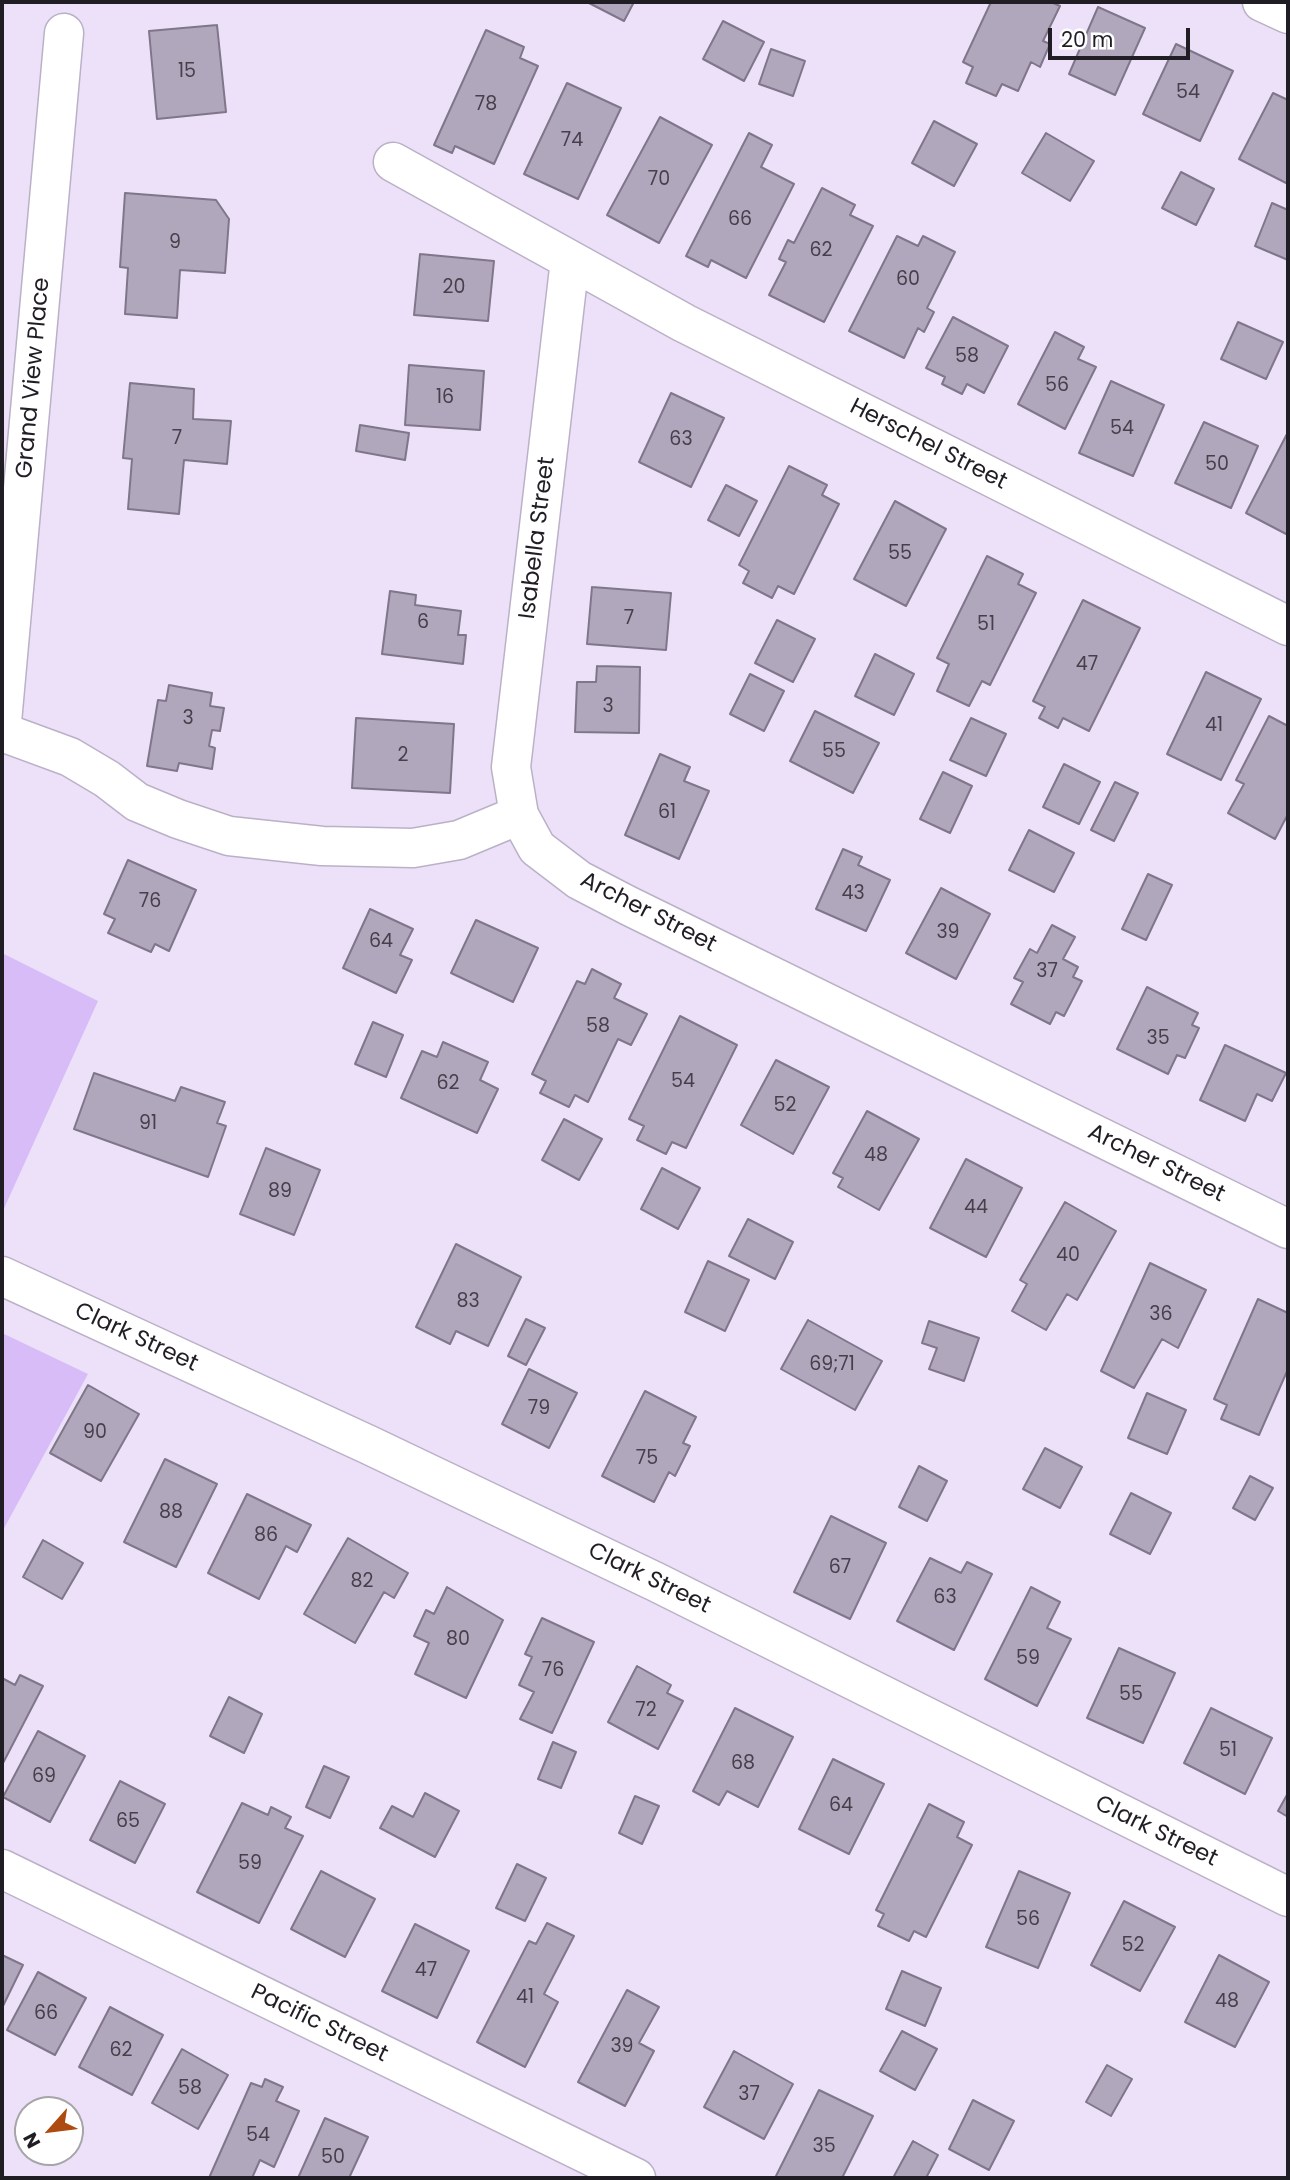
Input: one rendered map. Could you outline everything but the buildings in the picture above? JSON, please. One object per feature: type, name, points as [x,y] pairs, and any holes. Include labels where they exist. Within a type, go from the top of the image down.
[{"type":"street","points":[[1262,2],[1288,14]]},
{"type":"street","name":"Grand View Place","points":[[2,722],[64,33]]},
{"type":"street","name":"Herschel Street","points":[[393,162],[684,323],[1288,626]]},
{"type":"street","name":"Isabella Street","points":[[519,815],[511,767],[512,753],[570,260]]},
{"type":"street","points":[[2,732],[70,757],[107,779],[137,802],[229,836],[322,846],[413,848],[459,840],[519,815]]},
{"type":"street","name":"Archer Street","points":[[519,815],[537,848],[579,880],[1288,1229]]},
{"type":"street","name":"Clark Street","points":[[2,1276],[356,1439],[656,1582],[1288,1897]]},
{"type":"street","name":"Pacific Street","points":[[2,1869],[636,2178]]},
{"type":"shaded area","points":[[2,953],[98,1001],[2,1213]]},
{"type":"shaded area","points":[[2,1333],[88,1374],[2,1532]]}]
